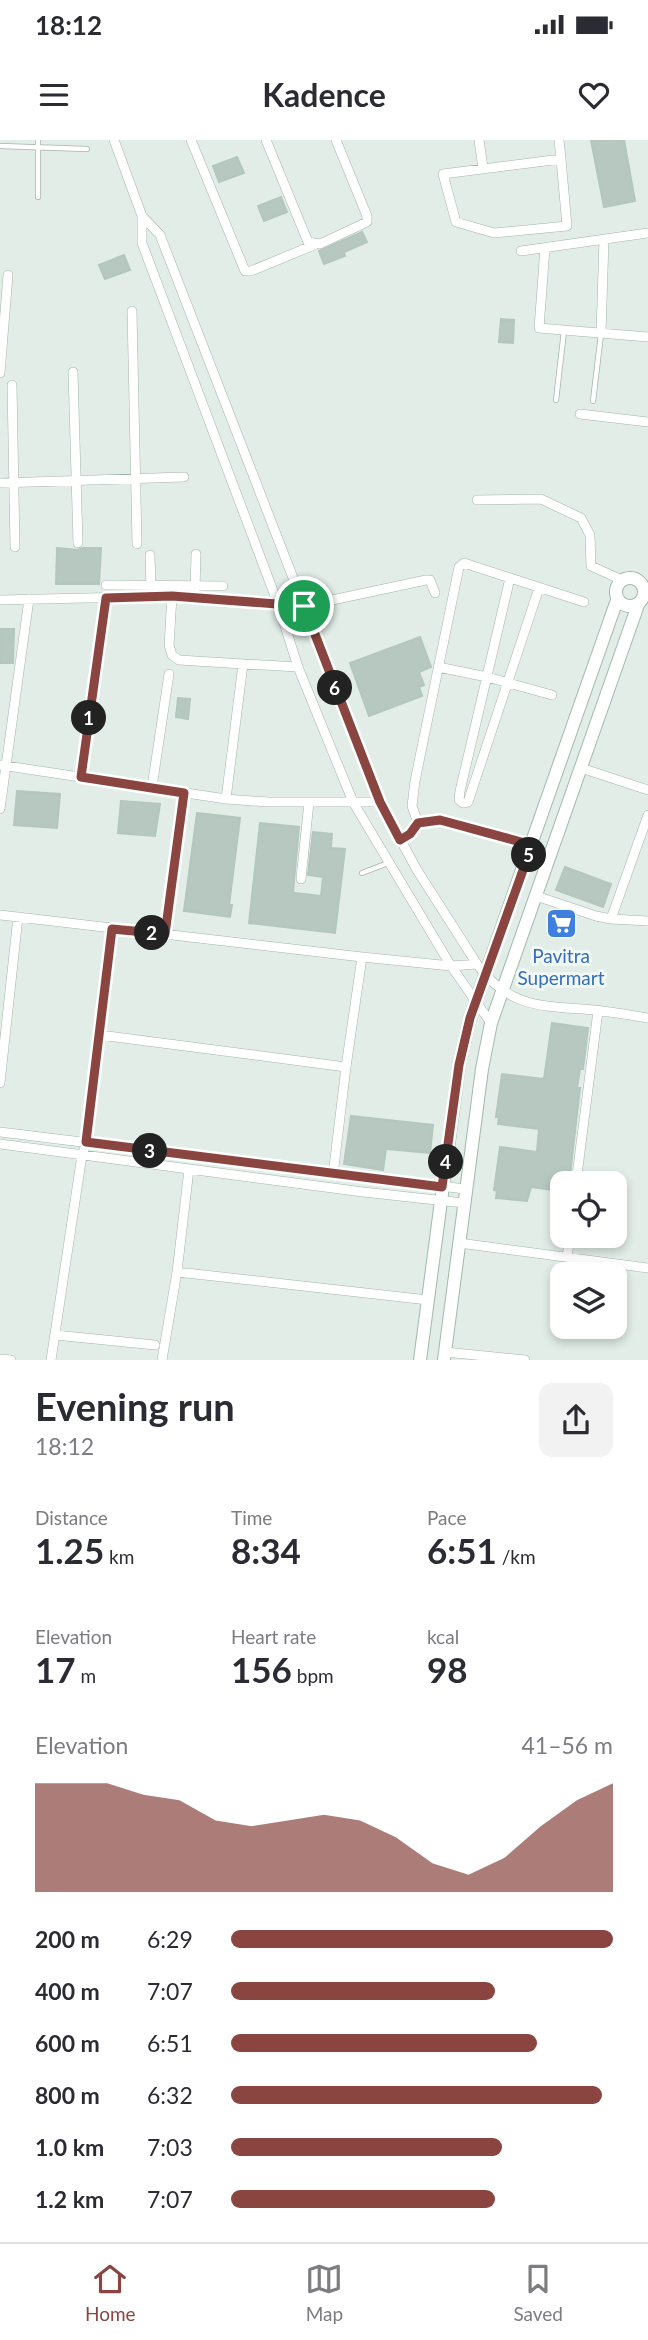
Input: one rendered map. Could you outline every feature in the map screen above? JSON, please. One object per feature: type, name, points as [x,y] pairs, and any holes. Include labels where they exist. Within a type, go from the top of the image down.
[{"type":"street","points":[[114,140],[142,216],[142,243],[278,604],[298,667],[353,802],[451,966],[491,1023]]},
{"type":"street","points":[[191,140],[245,271],[320,244],[367,222],[367,216],[336,140]]},
{"type":"street","points":[[266,140],[308,242],[314,245]]},
{"type":"street","points":[[479,140],[483,168]]},
{"type":"street","points":[[559,140],[561,159],[567,226],[494,233],[456,222],[443,174],[561,159]]},
{"type":"street","points":[[142,216],[160,235],[380,802],[400,840],[477,964],[501,990],[532,1005],[648,1018]]},
{"type":"street","points":[[521,251],[648,233]]},
{"type":"street","points":[[601,333],[604,240]]},
{"type":"street","points":[[545,248],[539,328],[648,337]]},
{"type":"street","points":[[0,373],[8,275]]},
{"type":"street","points":[[132,311],[137,544]]},
{"type":"street","points":[[73,372],[78,543]]},
{"type":"street","points":[[12,385],[15,547]]},
{"type":"street","points":[[580,414],[648,422]]},
{"type":"street","points":[[0,483],[184,477]]},
{"type":"street","points":[[477,500],[541,499],[561,507],[581,518],[590,535],[591,566],[622,580],[633,578],[645,586],[642,603],[501,990],[482,1069],[444,1356],[525,1360]]},
{"type":"street","points":[[195,598],[196,554]]},
{"type":"street","points":[[150,555],[151,597]]},
{"type":"street","points":[[418,823],[412,806],[415,781],[459,567],[464,564],[584,602]]},
{"type":"street","points":[[510,578],[460,791],[459,800],[463,803],[468,802],[539,587]]},
{"type":"street","points":[[0,600],[172,596],[304,606],[426,580],[430,580],[435,593]]},
{"type":"street","points":[[420,1360],[459,1065],[476,1002],[617,600],[616,589],[622,580]]},
{"type":"street","points":[[106,585],[223,586]]},
{"type":"street","points":[[172,596],[169,645],[172,655],[179,660],[298,667]]},
{"type":"street","points":[[81,777],[106,598]]},
{"type":"street","points":[[0,809],[3,766],[29,599]]},
{"type":"street","points":[[617,600],[626,607],[642,603]]},
{"type":"street","points":[[226,799],[243,664]]},
{"type":"street","points":[[438,667],[552,695]]},
{"type":"street","points":[[152,787],[169,674]]},
{"type":"street","points":[[3,766],[226,799],[268,802],[380,802]]},
{"type":"street","points":[[581,768],[648,790]]},
{"type":"street","points":[[165,934],[184,793]]},
{"type":"street","points":[[301,879],[309,802]]},
{"type":"street","points":[[611,919],[648,815]]},
{"type":"street","points":[[400,840],[410,834],[418,823],[440,820],[532,845]]},
{"type":"street","points":[[536,895],[611,919],[648,921]]},
{"type":"street","points":[[0,915],[362,957],[451,966],[477,964]]},
{"type":"street","points":[[0,1083],[18,917]]},
{"type":"street","points":[[51,1360],[86,1142],[112,929]]},
{"type":"street","points":[[333,1175],[362,957]]},
{"type":"street","points":[[578,1171],[598,1011]]},
{"type":"street","points":[[100,1035],[346,1068]]},
{"type":"street","points":[[0,1132],[333,1175],[441,1193]]},
{"type":"street","points":[[0,1144],[188,1169],[464,1196]]},
{"type":"street","points":[[162,1360],[177,1272],[188,1169]]},
{"type":"street","points":[[459,1243],[648,1268]]},
{"type":"street","points":[[567,1257],[568,1248]]},
{"type":"street","points":[[177,1272],[428,1300]]},
{"type":"street","points":[[55,1335],[155,1345]]},
{"type":"street","points":[[0,1359],[11,1360]]},
{"type":"lane","points":[[38,140],[38,197]]},
{"type":"lane","points":[[0,146],[87,149]]},
{"type":"lane","points":[[556,400],[564,331]]},
{"type":"lane","points":[[593,401],[601,333]]},
{"type":"lane","points":[[362,873],[389,863]]},
{"type":"building","points":[[591,140],[624,140],[635,201],[604,207]]},
{"type":"building","points":[[237,157],[244,173],[219,182],[213,166]]},
{"type":"building","points":[[281,197],[287,212],[264,221],[258,206]]},
{"type":"building","points":[[362,232],[367,242],[344,252],[345,256],[324,264],[319,251]]},
{"type":"building","points":[[124,255],[130,270],[105,279],[99,265]]},
{"type":"building","points":[[501,319],[514,320],[513,343],[499,342]]},
{"type":"building","points":[[57,548],[101,548],[99,584],[56,584]]},
{"type":"building","points":[[0,629],[14,629],[13,663],[0,663]]},
{"type":"building","points":[[420,637],[431,667],[419,672],[424,685],[419,687],[422,696],[369,716],[350,663]]},
{"type":"building","points":[[178,698],[190,699],[188,719],[176,717]]},
{"type":"building","points":[[17,791],[60,794],[57,828],[14,825]]},
{"type":"building","points":[[121,801],[160,804],[155,836],[118,833]]},
{"type":"building","points":[[197,813],[240,818],[229,905],[232,905],[230,917],[184,911]]},
{"type":"building","points":[[260,823],[299,827],[295,893],[321,896],[323,877],[308,875],[313,832],[332,834],[331,848],[345,849],[335,933],[249,923]]},
{"type":"building","points":[[565,867],[611,884],[603,907],[556,890]]},
{"type":"building","points":[[552,1023],[588,1028],[583,1069],[580,1069],[577,1088],[580,1088],[570,1171],[550,1171],[550,1189],[531,1187],[527,1201],[496,1198],[497,1191],[494,1190],[500,1147],[537,1152],[539,1129],[498,1124],[499,1117],[496,1117],[502,1074],[544,1079]]},
{"type":"building","points":[[351,1116],[433,1125],[430,1153],[386,1149],[383,1170],[344,1164]]},
{"type":"place","name":"Pavitra Supermart","points":[[561,924]]},
{"type":"route","points":[[172,596],[304,606],[380,802],[400,840],[410,834],[418,823],[440,820],[532,845],[470,1018],[459,1065],[442,1187],[86,1142],[112,929],[165,934],[184,793],[81,777],[106,598],[172,596]]}]
